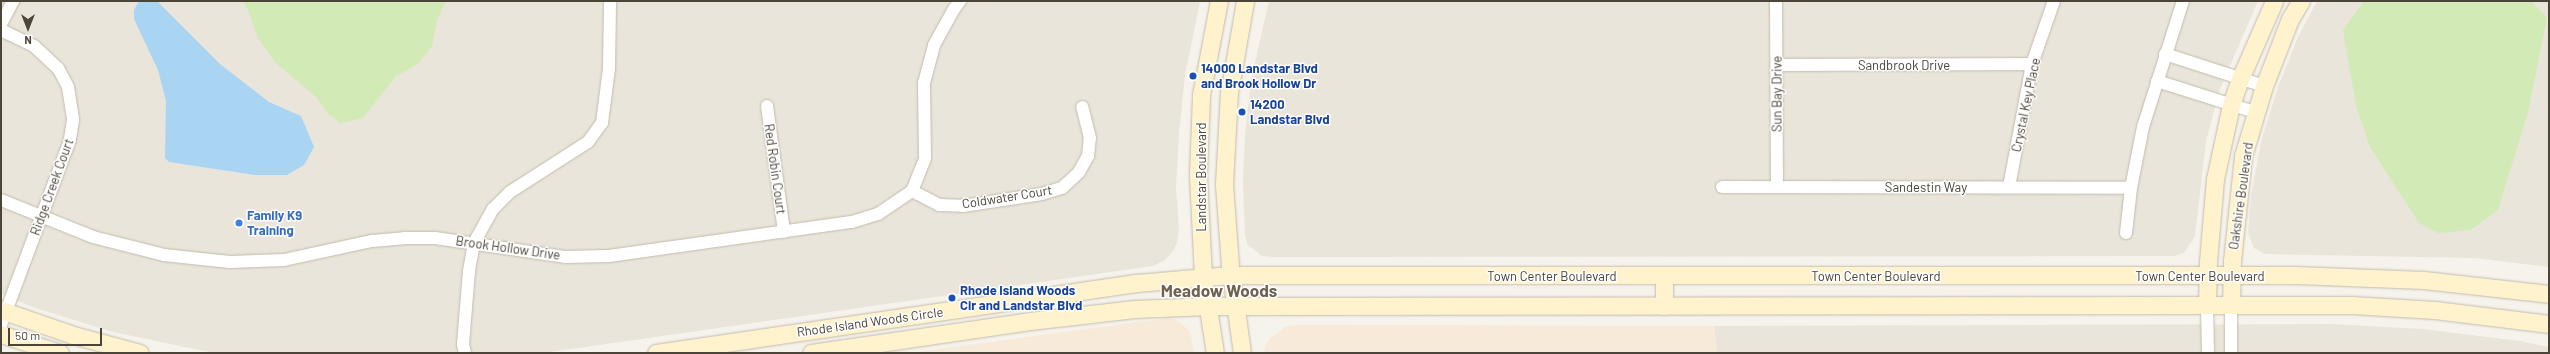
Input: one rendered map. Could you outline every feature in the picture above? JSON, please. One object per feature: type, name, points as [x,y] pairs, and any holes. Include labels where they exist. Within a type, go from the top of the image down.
[{"type":"main road","name":"Landstar Boulevard","points":[[1215,353],[1203,278],[1198,174],[1201,95],[1219,1]]},
{"type":"main road","name":"Landstar Boulevard","points":[[1242,353],[1231,275],[1224,184],[1228,93],[1245,1]]},
{"type":"main road","name":"Oakshire Boulevard","points":[[2208,305],[2208,276],[2215,180],[2231,105],[2240,78],[2274,1]]},
{"type":"main road","name":"Oakshire Boulevard","points":[[2231,305],[2232,276],[2243,156],[2264,86],[2290,19],[2301,1]]},
{"type":"main road","name":"Town Center Boulevard","points":[[1203,278],[1231,275],[2348,276],[2423,280],[2549,294]]},
{"type":"main road","points":[[1664,276],[1664,306]]},
{"type":"main road","name":"Rhode Island Woods Circle","points":[[656,353],[1136,283],[1203,278]]},
{"type":"main road","points":[[1208,306],[2352,305],[2435,310],[2549,324]]},
{"type":"main road","name":"Rhode Island Woods Circle","points":[[812,353],[1030,321],[1134,309],[1208,306]]},
{"type":"main road","points":[[3,316],[140,353]]},
{"type":"main road","points":[[1,334],[60,353]]},
{"type":"street","points":[[1,24],[13,1]]},
{"type":"street","points":[[465,353],[463,344],[468,279],[474,243],[493,209],[510,192],[588,142],[602,123],[609,68],[610,1]]},
{"type":"street","points":[[912,191],[925,158],[924,83],[934,45],[960,1]]},
{"type":"street","name":"Sun Bay Drive","points":[[1776,1],[1777,186]]},
{"type":"street","name":"Crystal Key Place","points":[[2009,187],[2032,64],[2054,1]]},
{"type":"street","points":[[2126,233],[2131,188],[2143,127],[2183,1]]},
{"type":"street","name":"Ridge Creek Court","points":[[1,30],[34,46],[50,59],[64,77],[71,97],[73,120],[70,140],[42,217],[3,316]]},
{"type":"street","points":[[2165,54],[2264,86]]},
{"type":"street","name":"Sandbrook Drive","points":[[1777,65],[2032,64]]},
{"type":"street","points":[[2157,81],[2255,112]]},
{"type":"street","name":"Red Robin Court","points":[[766,106],[784,232]]},
{"type":"street","name":"Coldwater Court","points":[[912,191],[939,205],[962,206],[1042,194],[1062,188],[1079,172],[1088,156],[1090,138],[1082,107]]},
{"type":"street","name":"Sandestin Way","points":[[1722,186],[2131,188]]},
{"type":"street","name":"Brook Hollow Drive","points":[[1,200],[93,237],[164,255],[230,262],[284,260],[372,240],[404,238],[435,238],[565,257],[609,256],[852,222],[872,216],[912,191]]},
{"type":"street","points":[[2208,305],[2208,353]]},
{"type":"street","points":[[2231,305],[2231,353]]},
{"type":"shaded area","points":[[1,1],[1200,1],[1185,75],[1179,133],[1176,187],[1179,229],[1177,243],[1173,251],[1165,260],[1153,266],[543,353],[209,352],[113,332],[35,308],[1,294]]},
{"type":"shaded area","points":[[1269,1],[2258,1],[2220,89],[2206,141],[2195,236],[2184,253],[2174,256],[1272,257],[1262,256],[1248,245],[1245,237],[1243,182],[1245,135],[1251,80]]},
{"type":"shaded area","points":[[2317,1],[2549,1],[2549,267],[2475,258],[2265,254],[2254,248],[2248,233],[2251,195],[2261,142],[2278,87],[2298,37]]},
{"type":"shaded area","points":[[1169,318],[1178,321],[1190,331],[1194,353],[909,353]]},
{"type":"shaded area","points":[[2329,324],[2423,329],[2520,341],[2549,347],[2549,353],[1717,353],[1714,326]]},
{"type":"shaded area","points":[[1296,325],[1714,326],[1717,353],[1264,353],[1265,346],[1271,338],[1285,327]]},
{"type":"green space","points":[[242,1],[446,1],[437,20],[432,46],[418,64],[396,76],[363,118],[341,123],[327,113],[317,98],[275,62],[258,38],[248,10]]},
{"type":"green space","points":[[2364,1],[2531,1],[2547,17],[2528,112],[2498,210],[2471,230],[2438,233],[2419,223],[2370,147],[2356,106],[2343,30]]},
{"type":"water","points":[[139,1],[157,1],[220,64],[269,102],[301,116],[314,147],[304,165],[287,175],[255,175],[169,162],[165,158],[166,101],[158,70],[134,19],[134,10]]},
{"type":"place","name":"14000 Landstar Blvd and Brook Hollow Dr","points":[[1193,76]]},
{"type":"place","name":"14200 Landstar Blvd","points":[[1242,112]]},
{"type":"place","name":"Family K9 Training","points":[[239,223]]},
{"type":"place","name":"Rhode Island Woods Cir and Landstar Blvd","points":[[952,298]]},
{"type":"district","name":"Meadow Woods","points":[[1219,291]]}]
